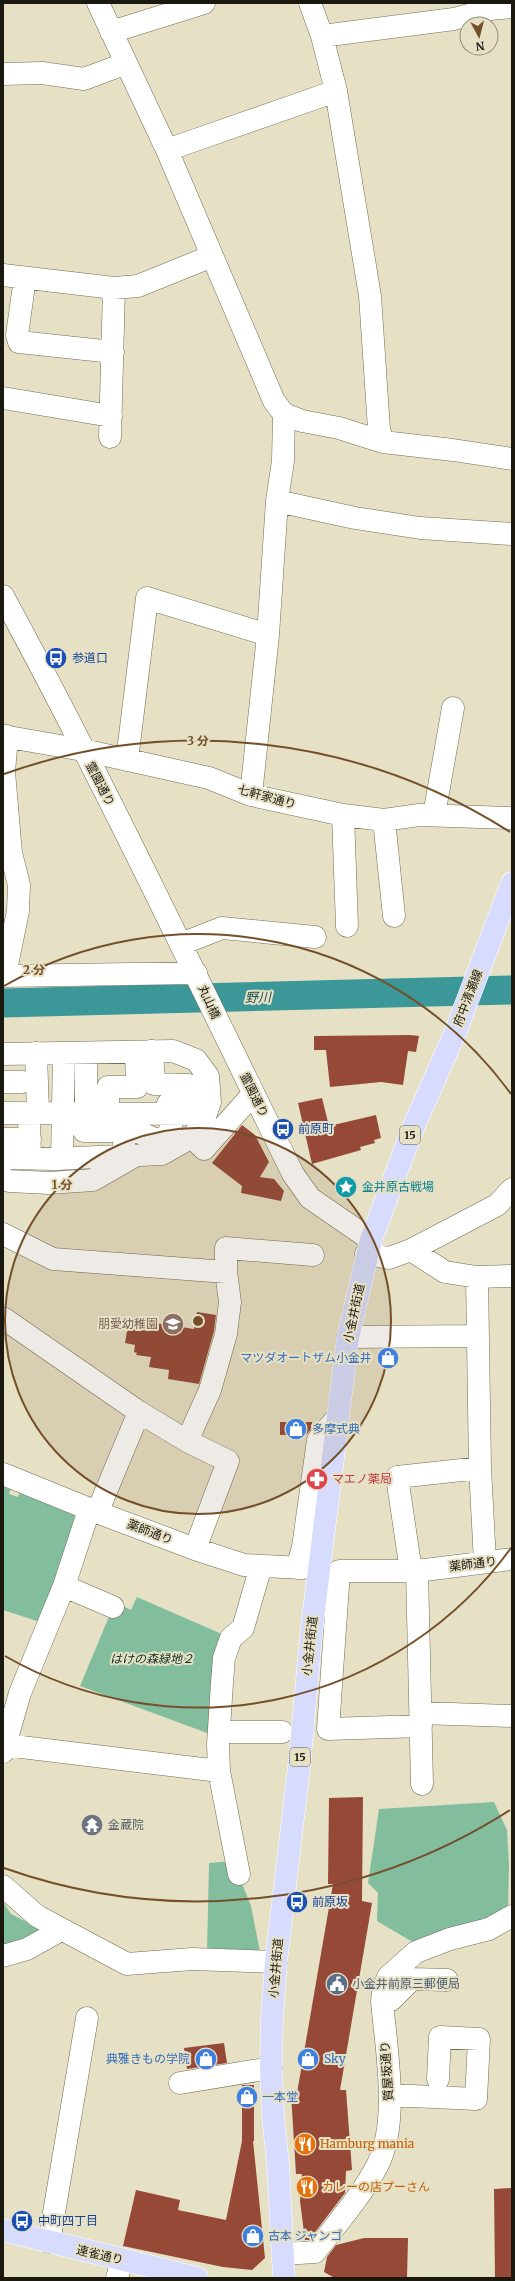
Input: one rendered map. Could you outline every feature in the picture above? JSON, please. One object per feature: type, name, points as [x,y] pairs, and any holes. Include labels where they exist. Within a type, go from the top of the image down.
[{"type":"main road","name":"府中清瀬線","points":[[455,1033],[512,883]]},
{"type":"main road","name":"小金井街道","points":[[284,2278],[271,2068],[276,1962],[337,1418],[348,1337],[368,1247],[413,1128],[455,1033]]},
{"type":"main road","name":"連雀通り","points":[[3,2230],[49,2242],[120,2269],[197,2278]]},
{"type":"street","points":[[98,3],[167,150],[274,401],[284,414],[302,421],[339,428],[383,442],[453,450],[512,460]]},
{"type":"street","points":[[111,32],[204,3]]},
{"type":"street","points":[[310,3],[322,36],[336,91],[370,296],[379,429],[383,442]]},
{"type":"street","points":[[322,36],[454,19],[508,6]]},
{"type":"street","points":[[3,74],[42,73],[84,79],[116,67],[126,65]]},
{"type":"street","points":[[167,150],[336,91]]},
{"type":"street","points":[[3,275],[114,288],[138,286],[212,256]]},
{"type":"street","points":[[25,278],[17,335],[19,342],[113,352]]},
{"type":"street","points":[[3,398],[111,427],[114,288]]},
{"type":"street","points":[[252,796],[268,635],[277,500],[282,462],[284,414]]},
{"type":"street","points":[[277,500],[355,518],[420,528],[512,534]]},
{"type":"street","name":"霊園通り","points":[[3,596],[47,676],[196,972]]},
{"type":"street","points":[[127,760],[147,598],[268,635]]},
{"type":"street","points":[[434,815],[453,708]]},
{"type":"street","points":[[5,736],[4,772],[11,853],[19,884],[18,911],[4,975],[196,972]]},
{"type":"street","name":"七軒家通り","points":[[5,736],[83,750],[209,778],[252,796],[343,815],[384,820],[406,815],[512,818]]},
{"type":"street","points":[[343,815],[347,926]]},
{"type":"street","points":[[384,820],[394,916]]},
{"type":"street","points":[[182,944],[222,928],[315,937]]},
{"type":"street","name":"丸山橋","points":[[196,972],[223,1032]]},
{"type":"street","name":"霊園通り","points":[[223,1032],[293,1174],[310,1198],[368,1247]]},
{"type":"street","points":[[30,1149],[22,1099],[20,1053],[173,1051],[196,1060],[208,1076],[210,1102],[173,1125],[166,1138],[154,1140],[142,1133],[130,1132],[124,1139],[130,1156]]},
{"type":"street","points":[[86,1052],[94,1108]]},
{"type":"street","points":[[62,1159],[94,1108],[96,1076],[125,1076],[138,1052]]},
{"type":"street","points":[[138,1052],[154,1084],[189,1085],[190,1114]]},
{"type":"street","points":[[64,1053],[94,1108]]},
{"type":"street","points":[[192,1137],[204,1148],[254,1094]]},
{"type":"street","points":[[3,1139],[62,1159],[162,1154],[192,1137],[202,1125],[190,1114],[94,1108],[22,1099]]},
{"type":"street","points":[[3,1158],[30,1149]]},
{"type":"street","points":[[3,1178],[9,1181],[50,1183],[93,1180],[130,1156]]},
{"type":"street","points":[[62,1198],[92,1187],[93,1180]]},
{"type":"street","points":[[368,1247],[389,1258],[411,1250],[497,1205],[512,1190]]},
{"type":"street","points":[[3,1234],[53,1259],[226,1272]]},
{"type":"street","points":[[187,1441],[210,1390],[226,1334],[230,1302],[226,1272],[226,1248],[313,1255]]},
{"type":"street","points":[[411,1250],[445,1272],[477,1277],[512,1276]]},
{"type":"street","points":[[477,1277],[480,1468],[485,1562]]},
{"type":"street","points":[[3,1318],[139,1412],[187,1441],[228,1461],[195,1549]]},
{"type":"street","points":[[348,1337],[478,1336]]},
{"type":"street","points":[[139,1412],[99,1508],[86,1519],[64,1586],[9,1705],[4,1748],[219,1771]]},
{"type":"street","name":"薬師通り","points":[[3,1474],[94,1511],[195,1549],[244,1565],[300,1568],[318,1440],[337,1418]]},
{"type":"street","points":[[422,1784],[421,1719],[414,1571],[398,1477],[480,1468]]},
{"type":"street","name":"薬師通り","points":[[421,1719],[328,1729],[339,1570],[414,1571],[512,1559]]},
{"type":"street","points":[[240,1874],[219,1771],[219,1732],[224,1658],[232,1638],[243,1628],[261,1566]]},
{"type":"street","points":[[64,1586],[113,1607]]},
{"type":"street","points":[[421,1719],[512,1716]]},
{"type":"street","points":[[219,1732],[282,1732]]},
{"type":"street","points":[[3,1886],[37,1916],[127,1964],[192,1959],[276,1962]]},
{"type":"street","name":"質屋坂通り","points":[[283,2254],[315,2252],[335,2227],[378,2165],[386,2138],[390,2101],[382,2000],[383,1991],[388,1977],[416,1952],[450,1939],[489,1929],[512,1916]]},
{"type":"street","points":[[3,1956],[27,1949],[61,1930]]},
{"type":"street","points":[[382,2000],[391,2000],[412,1979],[447,1980]]},
{"type":"street","points":[[49,2242],[87,2018]]},
{"type":"street","points":[[390,2101],[476,2099],[479,2039],[440,2037],[438,2079]]},
{"type":"street","points":[[180,2083],[271,2068]]},
{"type":"street","points":[[390,2101],[480,2112]]},
{"type":"green space","points":[[3,1482],[12,1486],[9,1494],[18,1497],[21,1488],[79,1514],[40,1622],[3,1610]]},
{"type":"green space","name":"はけの森緑地２","points":[[137,1597],[231,1638],[218,1737],[80,1686],[113,1607],[117,1603],[131,1610]]},
{"type":"green space","points":[[494,1802],[507,1830],[509,1866],[508,1912],[416,1944],[377,1921],[378,1893],[368,1883],[379,1809]]},
{"type":"green space","points":[[233,1861],[251,1906],[261,1957],[207,1952],[209,1863]]},
{"type":"green space","points":[[3,1902],[11,1914],[50,1934],[3,1952]]},
{"type":"building","points":[[314,1036],[419,1036],[416,1052],[408,1051],[403,1085],[381,1082],[330,1087],[326,1050],[314,1050]]},
{"type":"building","points":[[322,1098],[329,1126],[376,1115],[381,1138],[374,1140],[375,1143],[360,1147],[361,1150],[312,1164],[298,1103]]},
{"type":"building","points":[[242,1125],[255,1135],[269,1162],[260,1177],[274,1179],[284,1191],[281,1201],[241,1193],[242,1186],[212,1163]]},
{"type":"building","points":[[197,1312],[216,1315],[214,1331],[199,1384],[168,1379],[169,1370],[149,1367],[151,1357],[136,1355],[137,1353],[134,1352],[135,1345],[125,1343],[129,1319],[194,1329]]},
{"type":"building","points":[[280,1422],[312,1422],[312,1428],[307,1434],[280,1435]]},
{"type":"building","points":[[363,1797],[362,1901],[372,1903],[340,2090],[346,2090],[352,2170],[346,2171],[345,2193],[309,2240],[305,2240],[300,2201],[302,2174],[296,2174],[291,2094],[297,2093],[333,1884],[328,1884],[329,1798]]},
{"type":"building","points":[[224,2043],[227,2063],[187,2069],[184,2048]]},
{"type":"building","points":[[242,2085],[254,2085],[253,2141],[265,2258],[252,2270],[223,2267],[123,2246],[136,2190],[180,2200],[178,2210],[226,2220],[242,2141]]},
{"type":"building","points":[[512,2188],[512,2278],[495,2278],[494,2189]]},
{"type":"building","points":[[364,2238],[408,2238],[407,2278],[340,2278],[333,2277],[324,2272],[327,2257],[336,2245]]},
{"type":"waterway","name":"野川","points":[[3,1003],[512,990]]},
{"type":"place","name":"参道口","points":[[56,658]]},
{"type":"place","name":"前原町","points":[[283,1129]]},
{"type":"place","name":"金井原古戦場","points":[[346,1187]]},
{"type":"place","name":"朋愛幼稚園","points":[[173,1324]]},
{"type":"place","name":"マツダオートザム小金井","points":[[388,1358]]},
{"type":"place","name":"多摩式典","points":[[296,1429]]},
{"type":"place","name":"マエノ薬局","points":[[317,1479]]},
{"type":"place","name":"金蔵院","points":[[92,1825]]},
{"type":"place","name":"前原坂","points":[[297,1902]]},
{"type":"place","name":"小金井前原三郵便局","points":[[337,1984]]},
{"type":"place","name":"典雅きもの学院","points":[[206,2059]]},
{"type":"place","name":"Sky","points":[[308,2059]]},
{"type":"place","name":"一本堂","points":[[247,2097]]},
{"type":"place","name":"Hamburg mania","points":[[305,2144]]},
{"type":"place","name":"カレーの店プーさん","points":[[307,2187]]},
{"type":"place","name":"中町四丁目","points":[[22,2221]]},
{"type":"place","name":"古本 ジャンゴ","points":[[253,2236]]}]
